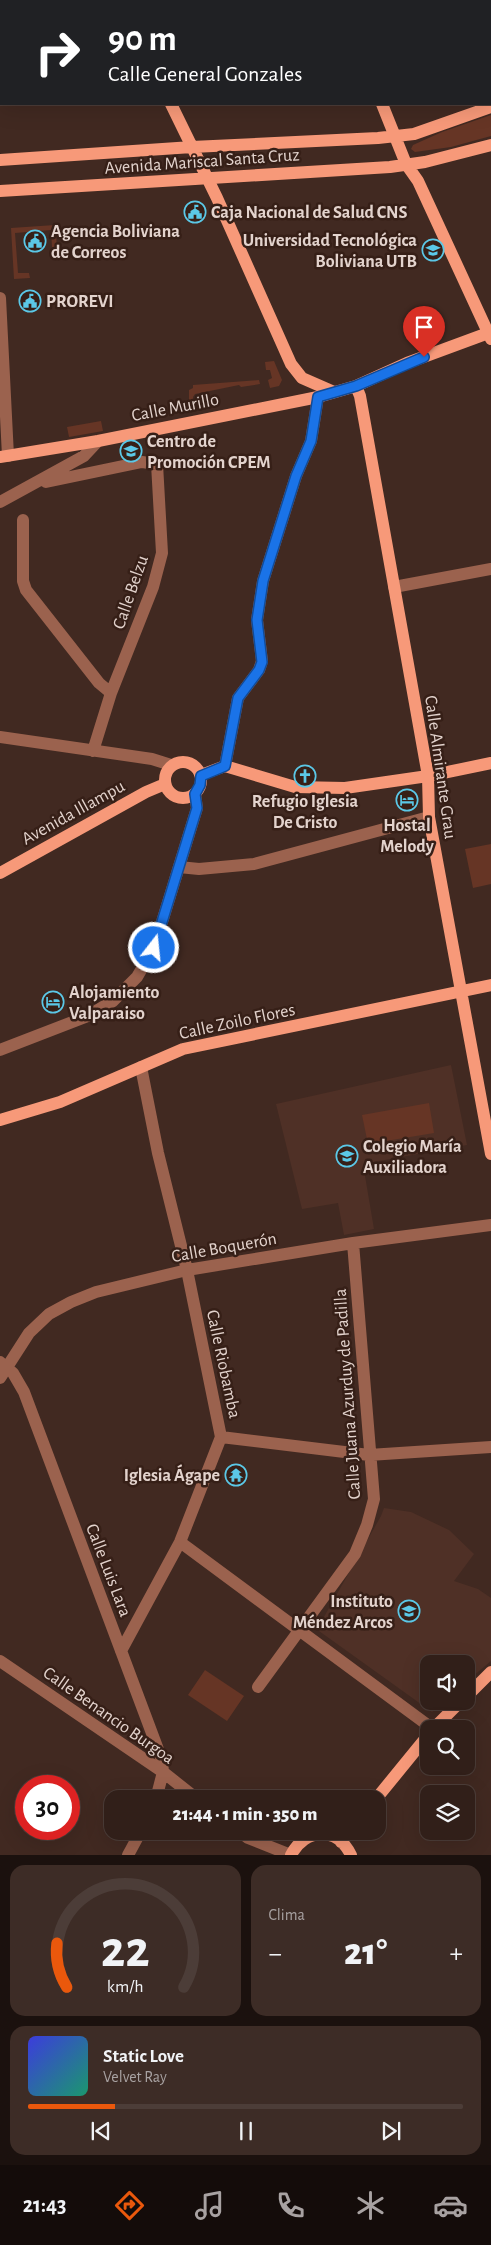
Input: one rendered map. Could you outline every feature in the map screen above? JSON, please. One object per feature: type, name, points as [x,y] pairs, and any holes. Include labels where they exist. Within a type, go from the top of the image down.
[{"type":"main road","points":[[171,105],[208,178],[294,369],[302,378],[334,392]]},
{"type":"main road","points":[[382,105],[406,164],[418,181],[490,334]]},
{"type":"main road","name":"Avenida Mariscal Santa Cruz","points":[[0,160],[414,134],[491,107]]},
{"type":"main road","name":"Avenida Mariscal Santa Cruz","points":[[0,191],[406,164],[425,162],[491,145]]},
{"type":"main road","name":"Calle Murillo","points":[[4,457],[98,441],[318,397],[356,386],[407,363],[490,334]]},
{"type":"main road","name":"Calle Almirante Grau","points":[[356,386],[360,396],[428,776],[430,817],[460,992],[491,1154]]},
{"type":"main road","points":[[185,762],[198,769],[201,776],[200,785],[195,794],[184,799],[171,795],[165,784],[165,774],[171,765],[185,762]]},
{"type":"main road","points":[[201,776],[225,766],[296,787],[345,788],[428,776],[491,763]]},
{"type":"main road","name":"Avenida Illampu","points":[[0,873],[146,792],[165,784]]},
{"type":"main road","name":"Calle Zoilo Flores","points":[[0,1120],[60,1102],[183,1049],[491,985]]},
{"type":"main road","points":[[475,1687],[491,1672]]},
{"type":"main road","points":[[442,1720],[452,1710]]},
{"type":"main road","points":[[383,1790],[420,1745]]},
{"type":"main road","points":[[291,1855],[296,1846],[304,1839],[313,1835],[328,1835],[341,1842],[351,1855]]},
{"type":"street","points":[[0,298],[4,457]]},
{"type":"street","points":[[225,766],[238,698],[259,670],[262,662],[257,620],[263,581],[296,476],[311,441],[318,397]]},
{"type":"street","points":[[0,502],[84,456],[98,441]]},
{"type":"street","name":"Calle Belzu","points":[[44,479],[46,482],[142,462],[157,464],[162,553],[153,587],[110,693],[93,751]]},
{"type":"street","points":[[22,520],[26,590],[99,683],[110,693]]},
{"type":"street","points":[[394,587],[491,569]]},
{"type":"street","points":[[0,737],[152,759],[171,765]]},
{"type":"street","points":[[0,1050],[88,1016],[113,1001],[126,990],[146,964],[154,948],[197,808],[195,794]]},
{"type":"street","points":[[179,866],[199,869],[254,864],[430,817]]},
{"type":"street","name":"Calle Riobamba","points":[[121,1651],[180,1542],[221,1437],[187,1270],[158,1153],[141,1067]]},
{"type":"street","name":"Calle Boquerón","points":[[0,1378],[4,1364],[29,1333],[50,1314],[71,1302],[96,1292],[187,1270],[353,1243],[491,1225]]},
{"type":"street","name":"Calle Juana Azurduy de Padilla","points":[[258,1687],[355,1554],[367,1525],[374,1499],[353,1243]]},
{"type":"street","name":"Calle Luis Lara","points":[[4,1364],[24,1392],[162,1760],[163,1772],[158,1790]]},
{"type":"street","points":[[221,1437],[369,1455],[491,1447]]},
{"type":"street","points":[[180,1542],[421,1720]]},
{"type":"street","name":"Calle Benancio Burgoa","points":[[0,1662],[163,1772],[186,1790]]},
{"type":"street","points":[[128,1855],[136,1840]]},
{"type":"street","points":[[253,1840],[291,1855]]},
{"type":"shaded area","points":[[491,115],[491,136],[451,147],[415,152],[411,149],[413,145],[442,132]]},
{"type":"shaded area","points":[[55,225],[57,247],[52,247],[51,230],[15,233],[18,273],[29,273],[30,278],[14,279],[11,228]]},
{"type":"shaded area","points":[[274,361],[282,380],[279,386],[270,388],[268,380],[272,378],[270,370],[266,370],[265,362]]},
{"type":"shaded area","points":[[259,380],[260,384],[241,387],[239,385],[195,394],[193,397],[194,403],[189,404],[189,390],[193,388],[193,385]]},
{"type":"shaded area","points":[[101,421],[103,431],[69,437],[67,427]]},
{"type":"shaded area","points":[[491,844],[491,884],[473,888],[465,849]]},
{"type":"shaded area","name":"Colegio María Auxiliadora","points":[[451,1065],[467,1145],[363,1164],[374,1229],[344,1235],[338,1203],[302,1209],[276,1104]]},
{"type":"shaded area","points":[[429,1103],[434,1133],[368,1144],[362,1115]]},
{"type":"shaded area","name":"Instituto Méndez Arcos","points":[[384,1508],[411,1512],[449,1530],[474,1554],[454,1581],[478,1589],[491,1598],[491,1661],[475,1674],[475,1655],[420,1655],[420,1703],[319,1631],[320,1624]]},
{"type":"shaded area","points":[[205,1670],[244,1696],[227,1721],[188,1695]]},
{"type":"place","name":"Caja Nacional de Salud CNS","points":[[195,212]]},
{"type":"place","name":"Agencia Boliviana de Correos","points":[[35,241]]},
{"type":"place","name":"Universidad Tecnológica Boliviana UTB","points":[[433,250]]},
{"type":"place","name":"PROREVI","points":[[30,301]]},
{"type":"place","name":"Centro de Promoción CPEM","points":[[131,451]]},
{"type":"place","name":"Refugio Iglesia De Cristo","points":[[305,776]]},
{"type":"place","name":"Hostal Melody","points":[[407,800]]},
{"type":"place","name":"Alojamiento Valparaiso","points":[[53,1002]]},
{"type":"place","name":"Colegio María Auxiliadora","points":[[347,1156]]},
{"type":"place","name":"Iglesia Ágape","points":[[236,1475]]},
{"type":"place","name":"Instituto Méndez Arcos","points":[[409,1611]]},
{"type":"route","points":[[154,948],[197,808],[195,794],[199,790],[201,776],[225,766],[238,698],[259,670],[262,662],[257,620],[263,581],[296,476],[311,441],[315,406],[318,397],[356,386],[424,357]]}]
